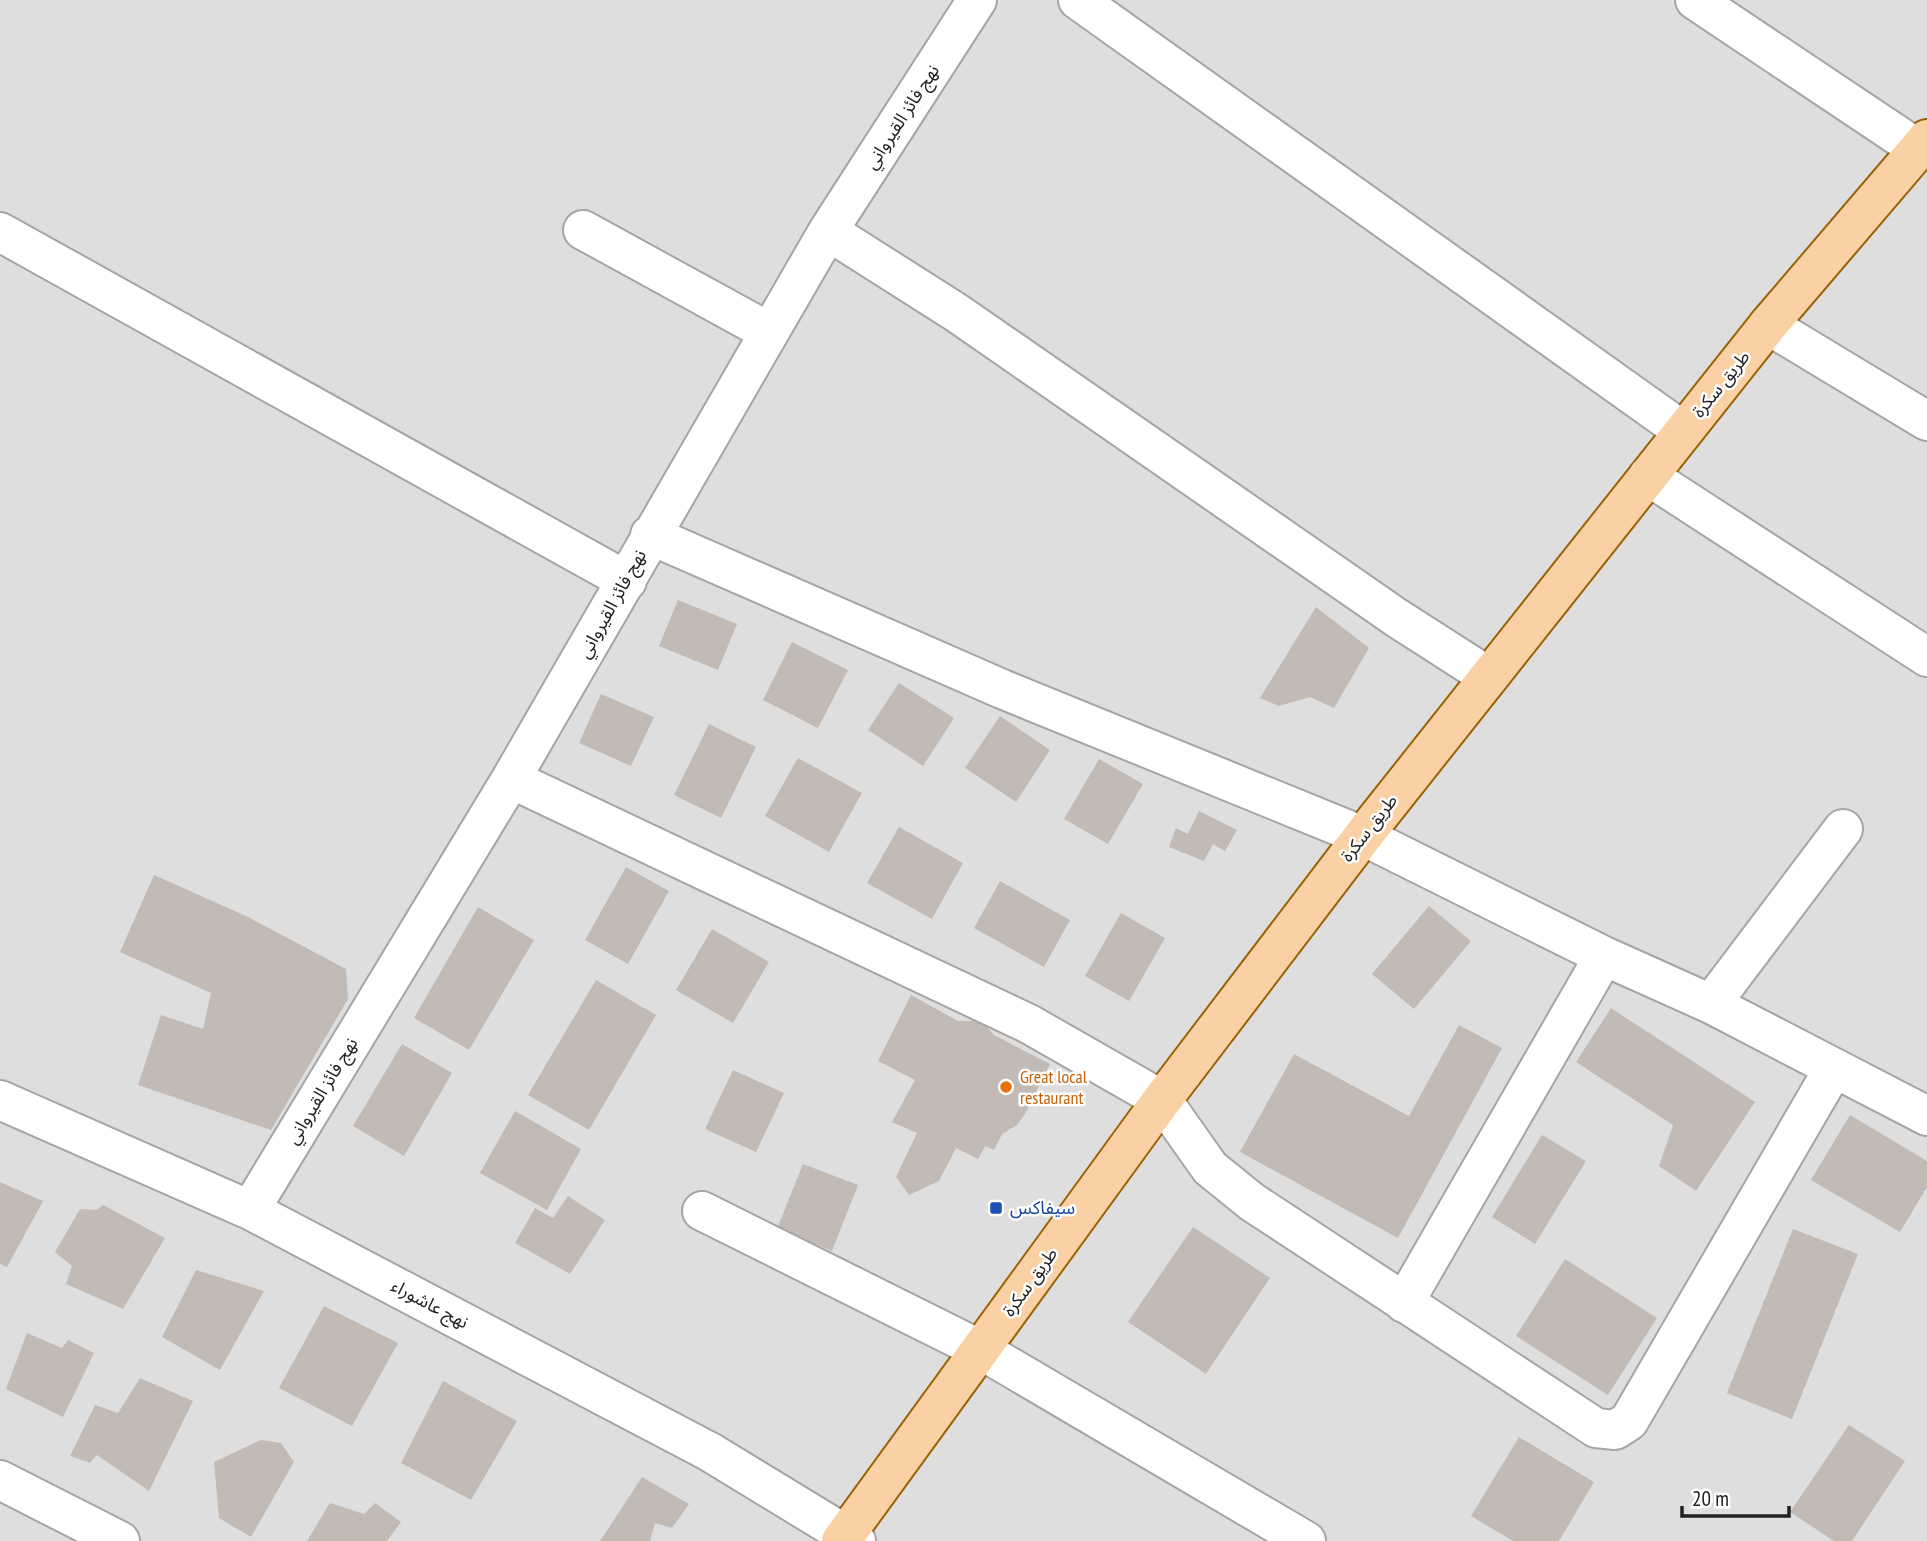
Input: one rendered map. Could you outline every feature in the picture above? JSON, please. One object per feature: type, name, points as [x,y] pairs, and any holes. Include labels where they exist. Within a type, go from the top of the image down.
[{"type":"main road","name":"طريق سكرة","points":[[848,1539],[1162,1100],[1363,836],[1768,325],[1923,144]]},
{"type":"street","name":"نهج فائز القيرواني","points":[[250,1210],[511,779],[828,231],[977,0]]},
{"type":"street","points":[[1078,0],[1684,431]]},
{"type":"street","points":[[1695,0],[1923,144]]},
{"type":"street","points":[[583,230],[769,332]]},
{"type":"street","points":[[828,231],[957,313],[1397,618],[1489,677]]},
{"type":"street","points":[[0,232],[627,581]]},
{"type":"street","points":[[1768,325],[1927,421]]},
{"type":"street","points":[[1648,476],[1927,657]]},
{"type":"street","points":[[650,535],[1002,689],[1363,836],[1604,956],[1711,1004],[1927,1116]]},
{"type":"street","points":[[511,779],[1029,1024],[1162,1100],[1210,1168],[1252,1202],[1596,1428],[1615,1430],[1629,1420],[1834,1068]]},
{"type":"street","points":[[1711,1004],[1843,830]]},
{"type":"street","points":[[1404,1303],[1604,956]]},
{"type":"street","name":"نهج عاشوراء","points":[[0,1100],[250,1210],[710,1452],[848,1539]]},
{"type":"street","points":[[702,1212],[981,1350],[1307,1541]]},
{"type":"street","points":[[0,1480],[120,1541]]},
{"type":"shaded area","points":[[0,0],[1927,0],[1927,1541],[0,1541]]},
{"type":"building","points":[[678,600],[737,624],[718,670],[659,646]]},
{"type":"building","points":[[1316,607],[1369,648],[1334,708],[1310,697],[1279,706],[1260,698]]},
{"type":"building","points":[[792,642],[848,670],[818,728],[763,700]]},
{"type":"building","points":[[899,683],[954,718],[923,766],[868,730]]},
{"type":"building","points":[[601,694],[654,717],[631,766],[579,743]]},
{"type":"building","points":[[1000,716],[1050,750],[1016,802],[965,768]]},
{"type":"building","points":[[709,724],[756,747],[721,818],[674,795]]},
{"type":"building","points":[[798,758],[862,793],[829,852],[765,816]]},
{"type":"building","points":[[1099,759],[1143,784],[1108,844],[1064,819]]},
{"type":"building","points":[[1199,811],[1237,830],[1225,851],[1213,844],[1204,861],[1169,847],[1176,828],[1188,834]]},
{"type":"building","points":[[899,827],[963,863],[932,919],[867,883]]},
{"type":"building","points":[[626,867],[669,891],[628,964],[585,940]]},
{"type":"building","points":[[154,875],[246,916],[346,969],[348,999],[271,1130],[138,1085],[161,1015],[203,1029],[211,993],[120,952]]},
{"type":"building","points":[[1000,881],[1070,920],[1044,967],[974,928]]},
{"type":"building","points":[[1429,906],[1471,941],[1414,1009],[1372,974]]},
{"type":"building","points":[[478,907],[534,940],[469,1050],[414,1018]]},
{"type":"building","points":[[1121,913],[1165,938],[1129,1001],[1085,976]]},
{"type":"building","points":[[712,929],[769,962],[733,1023],[676,990]]},
{"type":"building","points":[[596,980],[656,1015],[589,1130],[528,1095]]},
{"type":"building","points":[[911,995],[958,1021],[974,1021],[987,1027],[994,1035],[1050,1064],[1025,1114],[1017,1125],[1002,1134],[994,1150],[985,1146],[978,1159],[956,1148],[939,1181],[909,1195],[896,1177],[917,1133],[892,1122],[915,1080],[878,1061]]},
{"type":"building","points":[[1611,1008],[1755,1102],[1696,1191],[1659,1166],[1673,1125],[1576,1062]]},
{"type":"building","points":[[1459,1025],[1502,1048],[1398,1238],[1240,1152],[1294,1054],[1409,1116]]},
{"type":"building","points":[[402,1044],[452,1073],[404,1156],[353,1126]]},
{"type":"building","points":[[733,1070],[784,1093],[756,1152],[705,1129]]},
{"type":"building","points":[[515,1111],[581,1149],[547,1210],[480,1173]]},
{"type":"building","points":[[1850,1115],[1927,1161],[1927,1187],[1900,1232],[1811,1180]]},
{"type":"building","points":[[1542,1135],[1586,1161],[1535,1244],[1492,1217]]},
{"type":"building","points":[[803,1164],[858,1185],[832,1251],[777,1229]]},
{"type":"building","points":[[0,1182],[43,1201],[7,1267],[0,1264]]},
{"type":"building","points":[[568,1196],[605,1220],[570,1274],[515,1243],[535,1208],[553,1218]]},
{"type":"building","points":[[103,1205],[165,1238],[123,1309],[66,1284],[72,1266],[55,1252],[80,1209],[97,1210]]},
{"type":"building","points":[[1193,1227],[1270,1278],[1206,1374],[1128,1322]]},
{"type":"building","points":[[1793,1229],[1858,1254],[1792,1419],[1727,1393]]},
{"type":"building","points":[[1565,1259],[1657,1318],[1608,1395],[1516,1336]]},
{"type":"building","points":[[196,1270],[264,1291],[220,1370],[162,1337]]},
{"type":"building","points":[[324,1306],[398,1343],[352,1426],[279,1388]]},
{"type":"building","points":[[27,1333],[62,1348],[68,1340],[94,1353],[63,1417],[6,1389]]},
{"type":"building","points":[[140,1378],[193,1401],[149,1491],[97,1455],[90,1463],[70,1456],[95,1405],[118,1413]]},
{"type":"building","points":[[443,1381],[517,1421],[471,1500],[401,1463]]},
{"type":"building","points":[[1849,1425],[1905,1461],[1852,1541],[1834,1541],[1790,1512]]},
{"type":"building","points":[[1519,1437],[1594,1482],[1559,1541],[1513,1541],[1471,1516]]},
{"type":"building","points":[[261,1440],[281,1443],[294,1462],[251,1537],[219,1518],[214,1462]]},
{"type":"building","points":[[642,1477],[689,1504],[672,1528],[655,1523],[650,1541],[600,1541]]},
{"type":"building","points":[[330,1503],[364,1514],[375,1503],[401,1522],[387,1541],[307,1541]]},
{"type":"place","name":"Great local restaurant","points":[[1006,1087]]},
{"type":"place","name":"سيفاكس","points":[[996,1208]]}]
